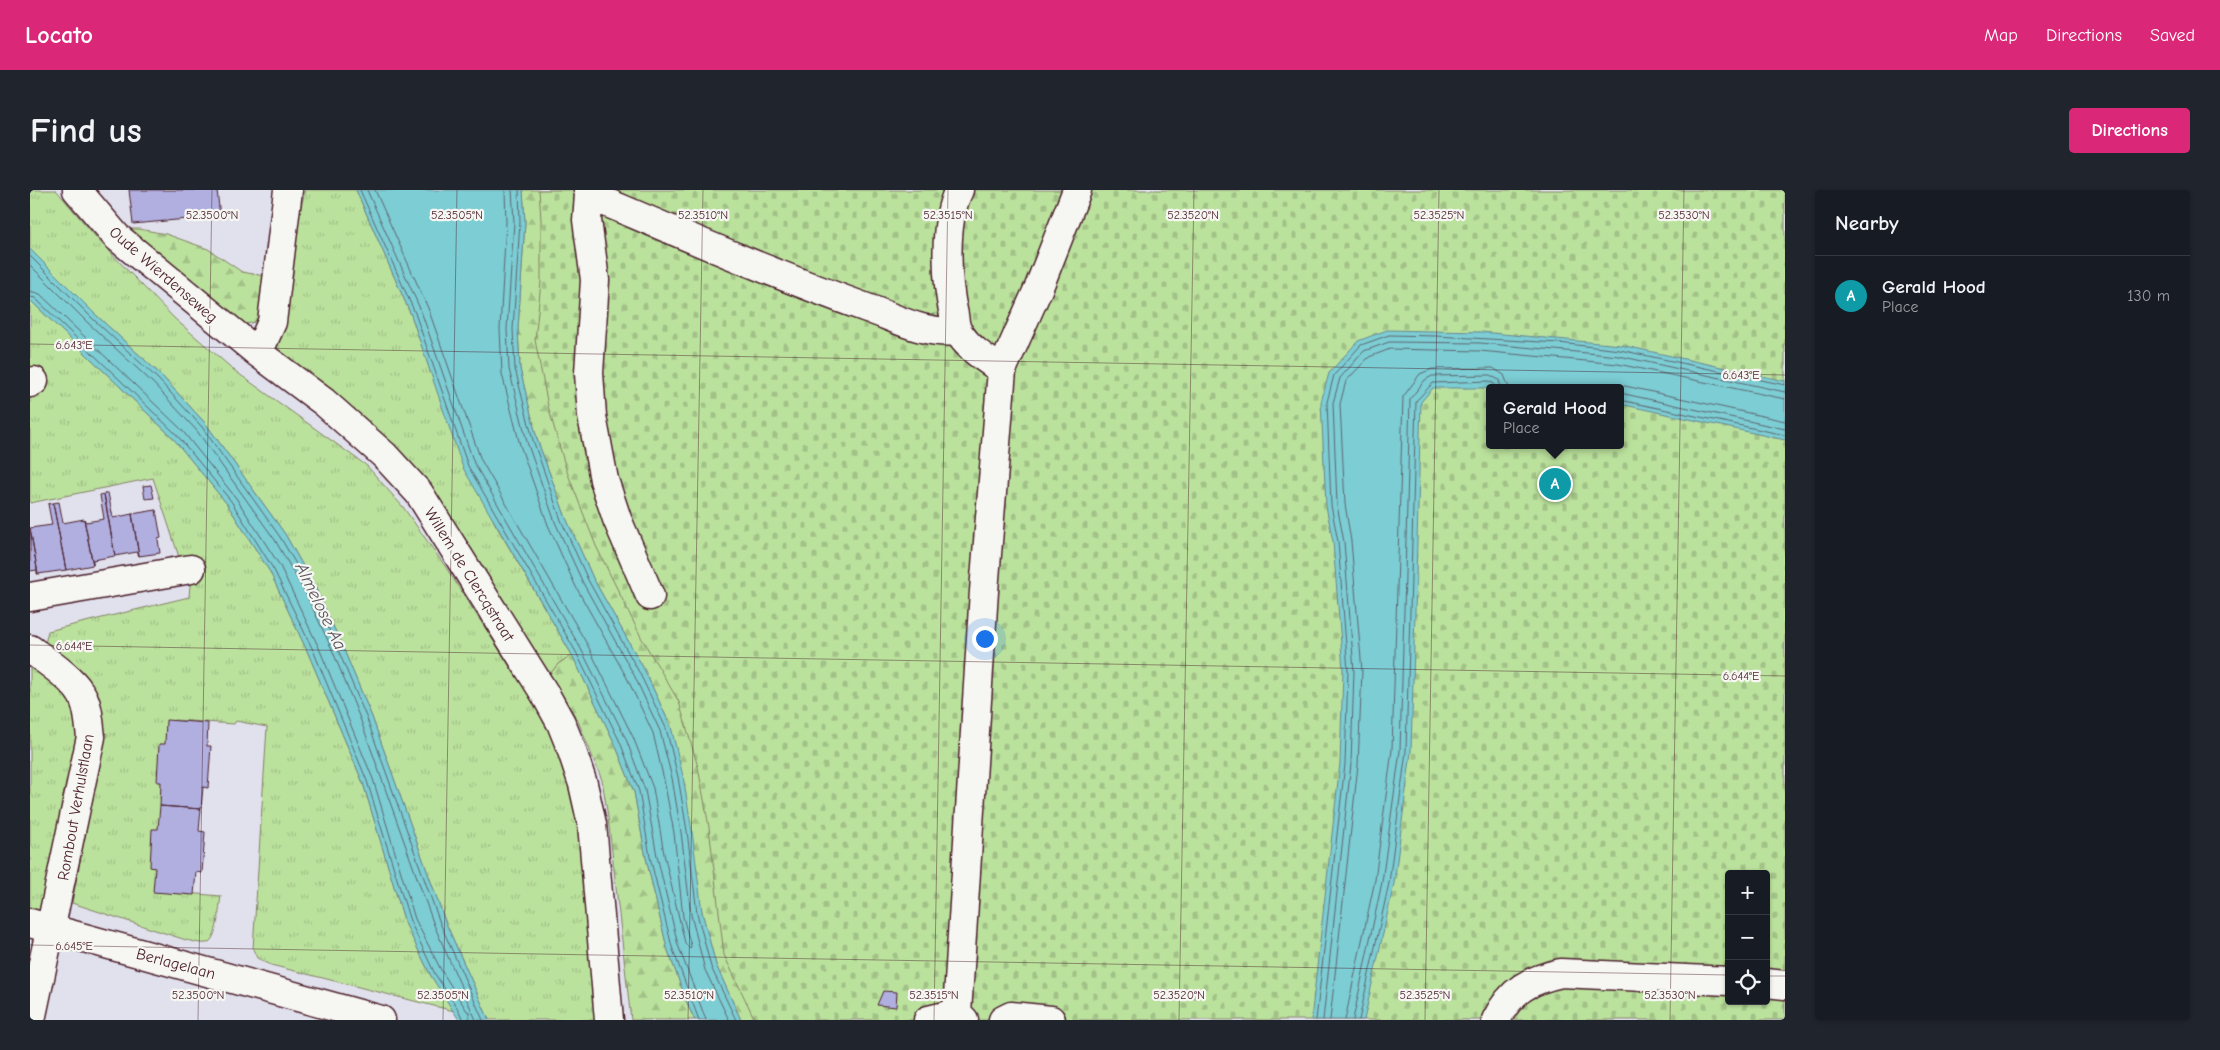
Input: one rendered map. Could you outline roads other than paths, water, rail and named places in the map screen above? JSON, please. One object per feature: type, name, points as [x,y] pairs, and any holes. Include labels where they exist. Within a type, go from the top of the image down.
[{"type":"street","name":"Oude Wierdenseweg","points":[[77,190],[117,237],[258,353]]},
{"type":"street","points":[[258,353],[272,322],[288,190]]},
{"type":"street","points":[[959,190],[953,202],[948,245],[948,288],[957,332],[972,350],[1002,370]]},
{"type":"street","points":[[928,1020],[961,1017],[984,591],[1002,370],[1058,242],[1077,190]]},
{"type":"street","points":[[650,596],[617,519],[604,480],[592,416],[589,373],[595,280],[588,220],[588,193],[812,288],[915,326],[941,333],[957,332]]},
{"type":"street","name":"Willem de Clercqstraat","points":[[258,353],[324,402],[384,455],[419,493],[562,723],[584,784],[592,824],[609,1020]]},
{"type":"street","points":[[30,597],[191,569]]},
{"type":"street","name":"Rombout Verhulstlaan","points":[[30,649],[54,667],[81,692],[88,714],[91,737],[40,926],[31,1020]]},
{"type":"street","name":"Berlagelaan","points":[[40,926],[381,1020]]},
{"type":"street","points":[[1496,1020],[1518,990],[1539,978],[1561,973],[1725,982]]},
{"type":"street","points":[[1770,984],[1785,985]]},
{"type":"street","points":[[1003,1020],[1011,1016],[1051,1020]]},
{"type":"water","points":[[356,190],[523,190],[525,222],[518,329],[520,369],[537,439],[566,518],[593,578],[644,669],[671,727],[683,776],[702,912],[716,965],[741,1020],[695,1020],[689,1008],[667,948],[646,858],[634,792],[615,744],[572,655],[463,468],[411,315]]},
{"type":"water","name":"Almelose Aa","points":[[30,249],[95,314],[161,375],[206,424],[285,534],[316,589],[341,643],[372,717],[445,921],[489,1020],[459,1020],[431,976],[405,923],[363,783],[308,653],[270,572],[227,504],[172,437],[30,300]]},
{"type":"water","points":[[1387,330],[1481,332],[1621,345],[1785,381],[1785,440],[1624,405],[1624,384],[1486,384],[1486,388],[1433,388],[1421,402],[1411,752],[1394,884],[1364,1020],[1311,1020],[1340,763],[1343,670],[1333,542],[1326,506],[1321,402],[1329,373],[1358,341]]},
{"type":"place","name":"Gerald Hood","points":[[1555,484]]}]
